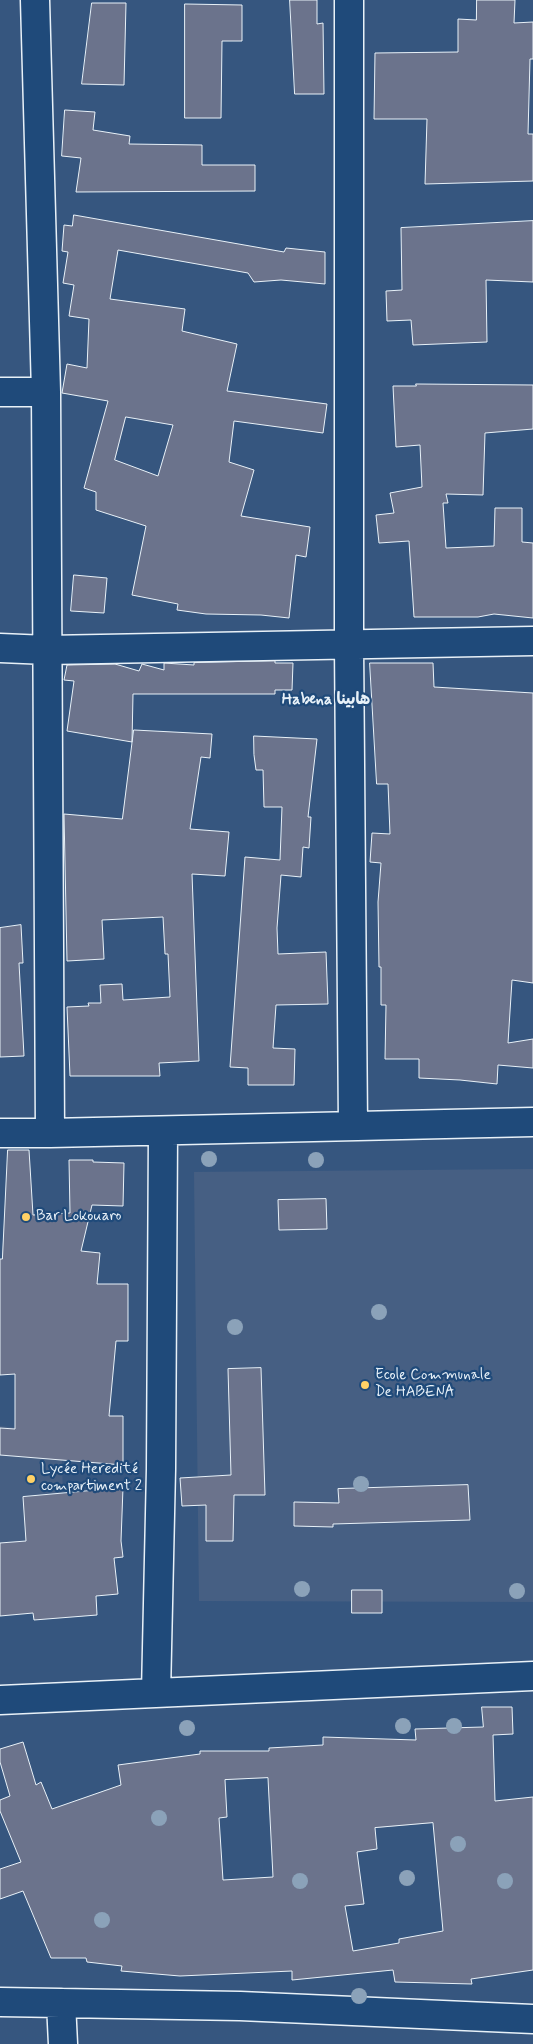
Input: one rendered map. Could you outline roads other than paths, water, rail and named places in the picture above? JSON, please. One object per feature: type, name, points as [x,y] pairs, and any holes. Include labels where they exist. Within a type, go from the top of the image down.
[{"type":"street","points":[[35,0],[46,392],[50,1134]]},
{"type":"street","points":[[349,0],[349,645],[353,1126]]},
{"type":"street","points":[[0,392],[46,392]]},
{"type":"street","points":[[0,648],[46,650],[533,641]]},
{"type":"street","points":[[0,1133],[50,1134],[533,1122]]},
{"type":"street","points":[[156,1693],[161,1469],[163,1130]]},
{"type":"street","points":[[0,1700],[533,1676]]},
{"type":"street","points":[[0,2002],[240,2006],[533,2019]]},
{"type":"street","points":[[61,2002],[63,2044]]},
{"type":"place","name":"Bar Lokouaro","points":[[26,1217]]},
{"type":"place","name":"Ecole Communale De HABENA","points":[[365,1385]]},
{"type":"place","name":"Lycée Heredité compartiment 2","points":[[31,1479]]},
{"type":"district","name":"Habena هابينا","points":[[326,701]]}]
